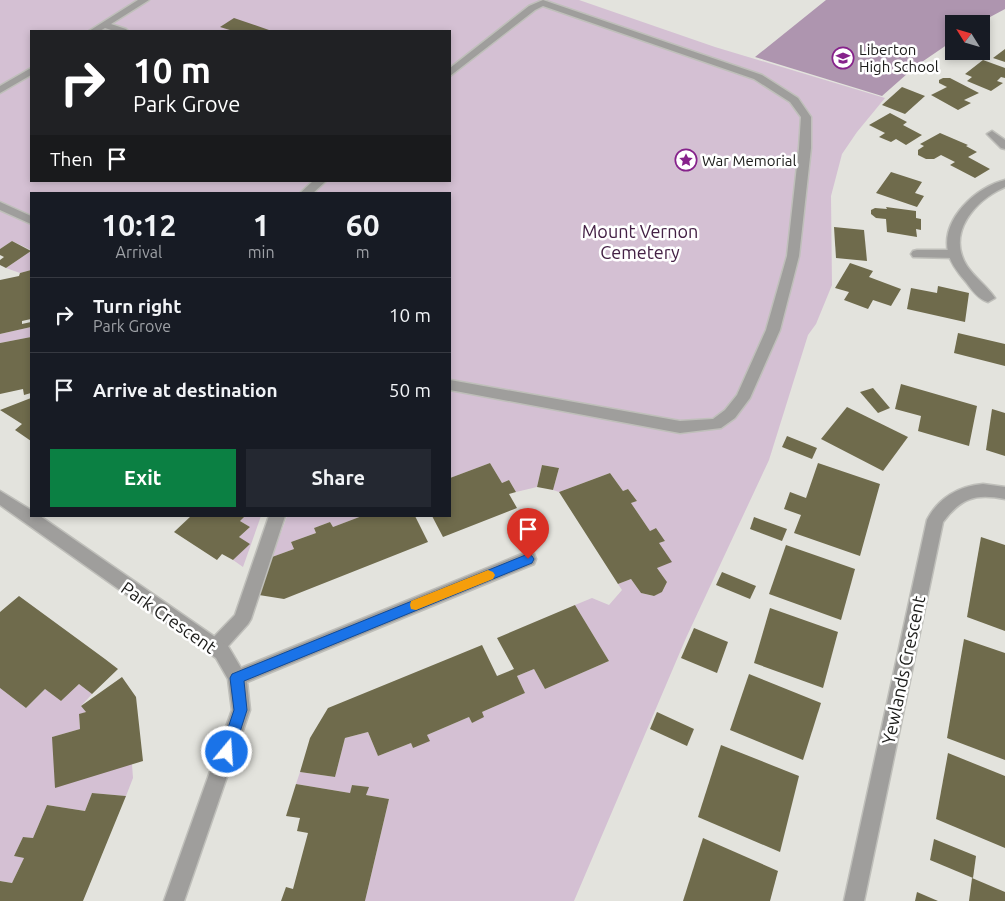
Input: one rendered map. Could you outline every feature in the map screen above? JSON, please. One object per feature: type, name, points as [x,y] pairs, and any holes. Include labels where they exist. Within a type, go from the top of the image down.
[{"type":"street","points":[[96,30],[144,0]]},
{"type":"street","points":[[451,73],[532,8],[543,3],[758,77],[794,100],[806,117],[805,148],[793,256],[773,330],[743,398],[730,414],[716,424],[680,428],[451,385]]},
{"type":"street","points":[[104,25],[120,30]]},
{"type":"street","points":[[0,90],[30,71]]},
{"type":"street","points":[[992,134],[1005,146]]},
{"type":"street","points":[[307,192],[319,182]]},
{"type":"street","points":[[988,298],[972,282],[954,254],[954,230],[968,208],[991,188],[1005,183]]},
{"type":"street","points":[[0,206],[30,220]]},
{"type":"street","points":[[916,254],[954,254]]},
{"type":"street","name":"Yewlands Crescent","points":[[854,901],[935,520],[947,503],[968,491],[996,491],[1005,493]]},
{"type":"street","name":"Park Crescent","points":[[0,497],[222,652],[237,678],[240,710],[174,901]]},
{"type":"street","points":[[215,648],[242,620],[277,517]]},
{"type":"street","points":[[237,678],[528,559]]},
{"type":"green space","name":"Mount Vernon Cemetery","points":[[0,0],[579,0],[715,47],[885,98],[857,132],[842,154],[831,196],[832,285],[816,324],[808,335],[769,460],[686,638],[574,901],[365,901],[389,799],[366,795],[368,787],[352,785],[350,793],[296,784],[300,772],[335,777],[345,738],[368,732],[378,756],[411,743],[413,748],[427,735],[469,717],[472,723],[482,712],[525,693],[517,676],[534,669],[545,689],[609,661],[575,605],[592,598],[609,605],[622,590],[618,584],[631,579],[641,593],[653,596],[662,592],[667,582],[657,568],[659,543],[665,541],[656,528],[650,531],[631,503],[637,501],[628,489],[623,491],[610,473],[559,492],[553,490],[559,468],[542,465],[537,487],[516,492],[509,480],[502,483],[490,463],[451,478],[451,192],[30,192],[30,250],[12,241],[0,249]]},
{"type":"green space","points":[[30,252],[30,270],[20,273],[6,268]]},
{"type":"green space","points":[[30,327],[30,337],[0,343],[0,334]]},
{"type":"green space","points":[[244,517],[261,517],[243,567],[233,560],[249,544],[239,537],[250,527],[240,521]]},
{"type":"green space","points":[[287,517],[359,517],[333,527],[330,522],[314,528],[316,533],[291,542],[294,549],[272,557]]},
{"type":"green space","points":[[79,684],[92,694],[81,706],[86,712],[79,715],[80,729],[52,737],[132,764],[133,778],[126,796],[92,793],[85,811],[47,805],[33,838],[23,837],[14,856],[24,858],[12,883],[0,881],[0,688],[26,708],[45,689],[61,701]]},
{"type":"shaded area","name":"Liberton High School","points":[[826,0],[1005,0],[1005,9],[990,17],[990,15],[945,15],[945,46],[916,66],[882,96],[755,57]]},
{"type":"building","points":[[234,18],[269,30],[230,30],[220,27]]},
{"type":"building","points":[[1005,49],[1005,62],[993,58]]},
{"type":"building","points":[[983,60],[1005,68],[1005,78],[1001,77],[997,81],[1003,83],[991,91],[967,81],[972,77],[965,74]]},
{"type":"building","points":[[950,78],[979,93],[964,100],[971,103],[958,110],[931,95],[947,87],[939,83],[939,80]]},
{"type":"building","points":[[902,87],[925,96],[905,114],[882,105]]},
{"type":"building","points":[[890,113],[907,122],[903,125],[922,135],[906,145],[896,139],[891,142],[879,137],[885,133],[869,125]]},
{"type":"building","points":[[940,133],[968,145],[966,146],[977,152],[968,157],[990,169],[975,178],[950,165],[955,162],[941,155],[934,159],[926,159],[918,155],[918,150],[924,146],[920,144]]},
{"type":"building","points":[[891,172],[922,182],[915,193],[924,196],[917,207],[876,193]]},
{"type":"building","points":[[886,207],[916,211],[916,218],[921,219],[921,230],[916,229],[917,237],[887,232],[886,219],[876,218],[871,214],[871,210],[875,208],[887,209]]},
{"type":"building","points":[[834,227],[864,230],[867,261],[836,258]]},
{"type":"building","points":[[12,241],[30,252],[6,268],[0,265],[0,260],[4,257],[0,255],[0,249]]},
{"type":"building","points":[[850,263],[873,271],[869,277],[901,289],[891,306],[873,300],[868,309],[844,300],[849,292],[835,288]]},
{"type":"building","points":[[30,270],[30,319],[22,321],[22,324],[30,322],[30,327],[0,334],[0,280],[19,276],[20,273]]},
{"type":"building","points":[[938,286],[969,293],[965,322],[907,309],[911,288],[937,293]]},
{"type":"building","points":[[958,333],[1005,344],[1005,366],[954,353]]},
{"type":"building","points":[[30,337],[30,393],[24,395],[23,389],[0,394],[0,343]]},
{"type":"building","points":[[901,384],[977,406],[969,446],[918,431],[921,416],[895,409]]},
{"type":"building","points":[[873,388],[890,408],[878,413],[860,392]]},
{"type":"building","points":[[30,398],[30,440],[15,430],[22,424],[0,410]]},
{"type":"building","points":[[847,407],[908,437],[883,471],[821,439]]},
{"type":"building","points":[[992,409],[1005,413],[1005,456],[986,450]]},
{"type":"building","points":[[787,436],[817,448],[812,459],[782,447]]},
{"type":"building","points":[[490,463],[502,483],[509,480],[516,492],[509,494],[517,508],[443,537],[433,517],[451,517],[451,478]]},
{"type":"building","points":[[818,463],[880,484],[860,556],[794,533],[801,515],[784,509],[790,492],[806,498]]},
{"type":"building","points":[[542,465],[559,468],[553,490],[537,487]]},
{"type":"building","points":[[610,473],[623,491],[628,489],[637,501],[631,503],[650,531],[656,528],[665,541],[659,543],[672,562],[657,568],[667,582],[662,592],[654,596],[641,593],[631,579],[618,584],[559,492]]},
{"type":"building","points":[[190,517],[244,517],[240,521],[250,527],[239,537],[250,544],[233,560],[222,554],[217,560],[174,532]]},
{"type":"building","points":[[359,517],[416,517],[428,542],[284,599],[259,595],[272,557],[294,549],[291,542],[316,533],[314,528],[330,522],[333,527]]},
{"type":"building","points":[[754,517],[787,529],[782,541],[750,529]]},
{"type":"building","points":[[981,537],[1005,545],[1005,631],[967,617]]},
{"type":"building","points":[[786,545],[855,569],[841,620],[769,594]]},
{"type":"building","points":[[722,572],[756,586],[750,599],[716,585]]},
{"type":"building","points":[[19,596],[118,669],[92,694],[79,684],[61,701],[45,689],[26,708],[0,688],[0,612]]},
{"type":"building","points":[[575,605],[609,661],[545,689],[534,669],[517,676],[525,693],[482,712],[484,717],[472,723],[469,717],[427,735],[430,741],[413,748],[411,743],[378,756],[368,732],[345,738],[335,777],[300,772],[310,738],[328,708],[482,645],[497,676],[514,669],[497,638]]},
{"type":"building","points":[[770,608],[838,632],[823,688],[754,663]]},
{"type":"building","points":[[694,628],[728,642],[717,673],[681,658]]},
{"type":"building","points":[[964,639],[1005,653],[1005,760],[947,738]]},
{"type":"building","points":[[749,674],[821,703],[803,760],[730,730]]},
{"type":"building","points":[[122,677],[136,697],[143,761],[55,788],[52,737],[80,729],[79,714],[86,712],[81,706]]},
{"type":"building","points":[[657,712],[694,729],[687,746],[650,729]]},
{"type":"building","points":[[721,745],[799,776],[780,852],[698,817]]},
{"type":"building","points":[[948,753],[1005,776],[1005,848],[936,819]]},
{"type":"building","points":[[296,784],[350,793],[352,785],[369,787],[366,795],[389,799],[365,901],[281,901],[286,887],[293,889],[308,833],[297,831],[300,818],[286,816]]},
{"type":"building","points":[[92,793],[126,796],[83,901],[0,901],[0,881],[12,883],[24,858],[14,856],[23,837],[33,838],[47,805],[85,811]]},
{"type":"building","points":[[703,838],[778,871],[770,901],[683,901]]},
{"type":"building","points":[[934,839],[976,856],[973,878],[930,860]]},
{"type":"building","points":[[972,878],[1005,892],[1005,901],[969,901]]},
{"type":"building","points":[[917,892],[938,901],[915,901]]},
{"type":"slow traffic","points":[[416,605],[488,575]]},
{"type":"place","name":"Liberton High School","points":[[843,58]]},
{"type":"place","name":"War Memorial","points":[[686,160]]},
{"type":"route","points":[[227,752],[240,710],[237,678],[528,559]]}]
